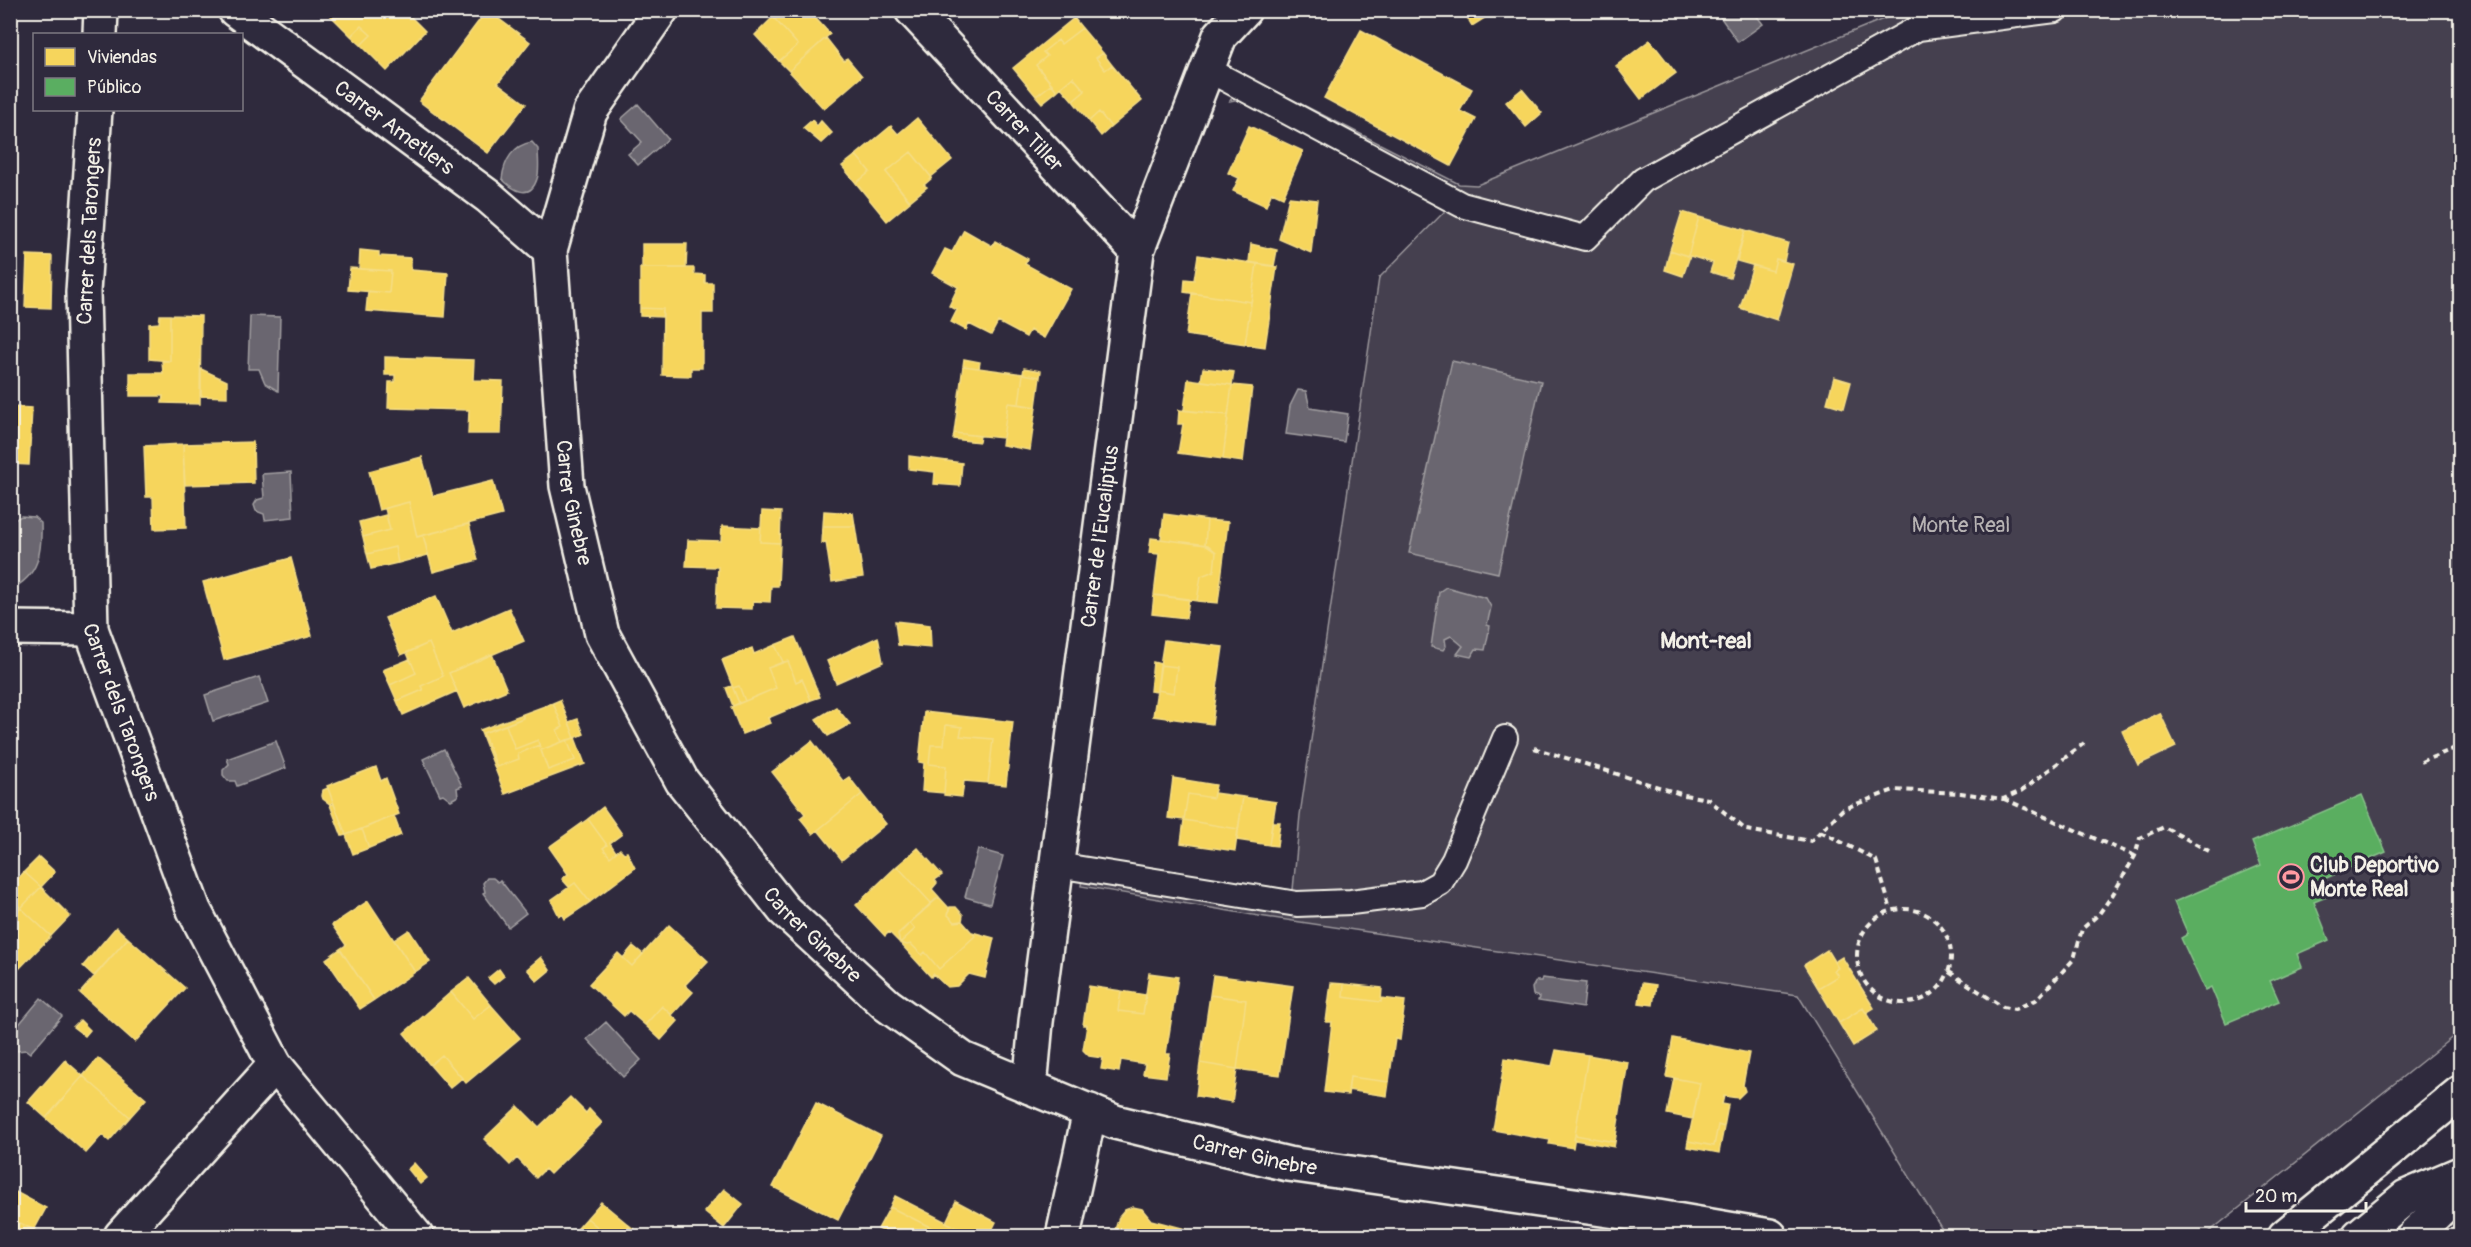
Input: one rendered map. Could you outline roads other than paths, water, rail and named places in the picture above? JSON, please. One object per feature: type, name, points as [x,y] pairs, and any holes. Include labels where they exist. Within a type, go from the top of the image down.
[{"type":"street","points":[[100,33],[101,10]]},
{"type":"street","name":"Carrer Ametlers","points":[[235,10],[489,197],[550,249]]},
{"type":"street","name":"Carrer Ginebre","points":[[661,10],[590,112],[550,249],[567,486],[602,634],[682,781],[784,910],[887,1005],[963,1059],[1115,1122],[1288,1164],[1658,1217],[1770,1236]]},
{"type":"street","name":"Carrer Tiller","points":[[912,10],[1137,251]]},
{"type":"street","name":"Carrer de l'Eucaliptus","points":[[1030,1087],[1036,1023],[1137,251],[1220,36],[1244,10]]},
{"type":"street","name":"Carrer dels Tarongers","points":[[95,111],[83,292],[92,629],[194,910],[275,1065],[416,1236]]},
{"type":"street","points":[[10,628],[92,629]]},
{"type":"street","points":[[121,1236],[275,1065]]},
{"type":"street","points":[[2285,1236],[2460,1093]]},
{"type":"street","points":[[1063,1236],[1090,1111]]},
{"type":"street","points":[[2359,1236],[2406,1197],[2460,1174]]},
{"type":"street","points":[[2413,1236],[2460,1190]]},
{"type":"lane","points":[[1207,69],[1462,205],[1585,238],[1642,180],[1918,28],[2055,10]]},
{"type":"lane","points":[[1057,865],[1297,904],[1351,902],[1422,893],[1440,883],[1454,860],[1505,738]]},
{"type":"place","name":"Club Deportivo Monte Real","points":[[2291,877]]},
{"type":"district","name":"Mont-real","points":[[1706,640]]},
{"type":"park label","name":"Monte Real","points":[[1961,525]]}]
